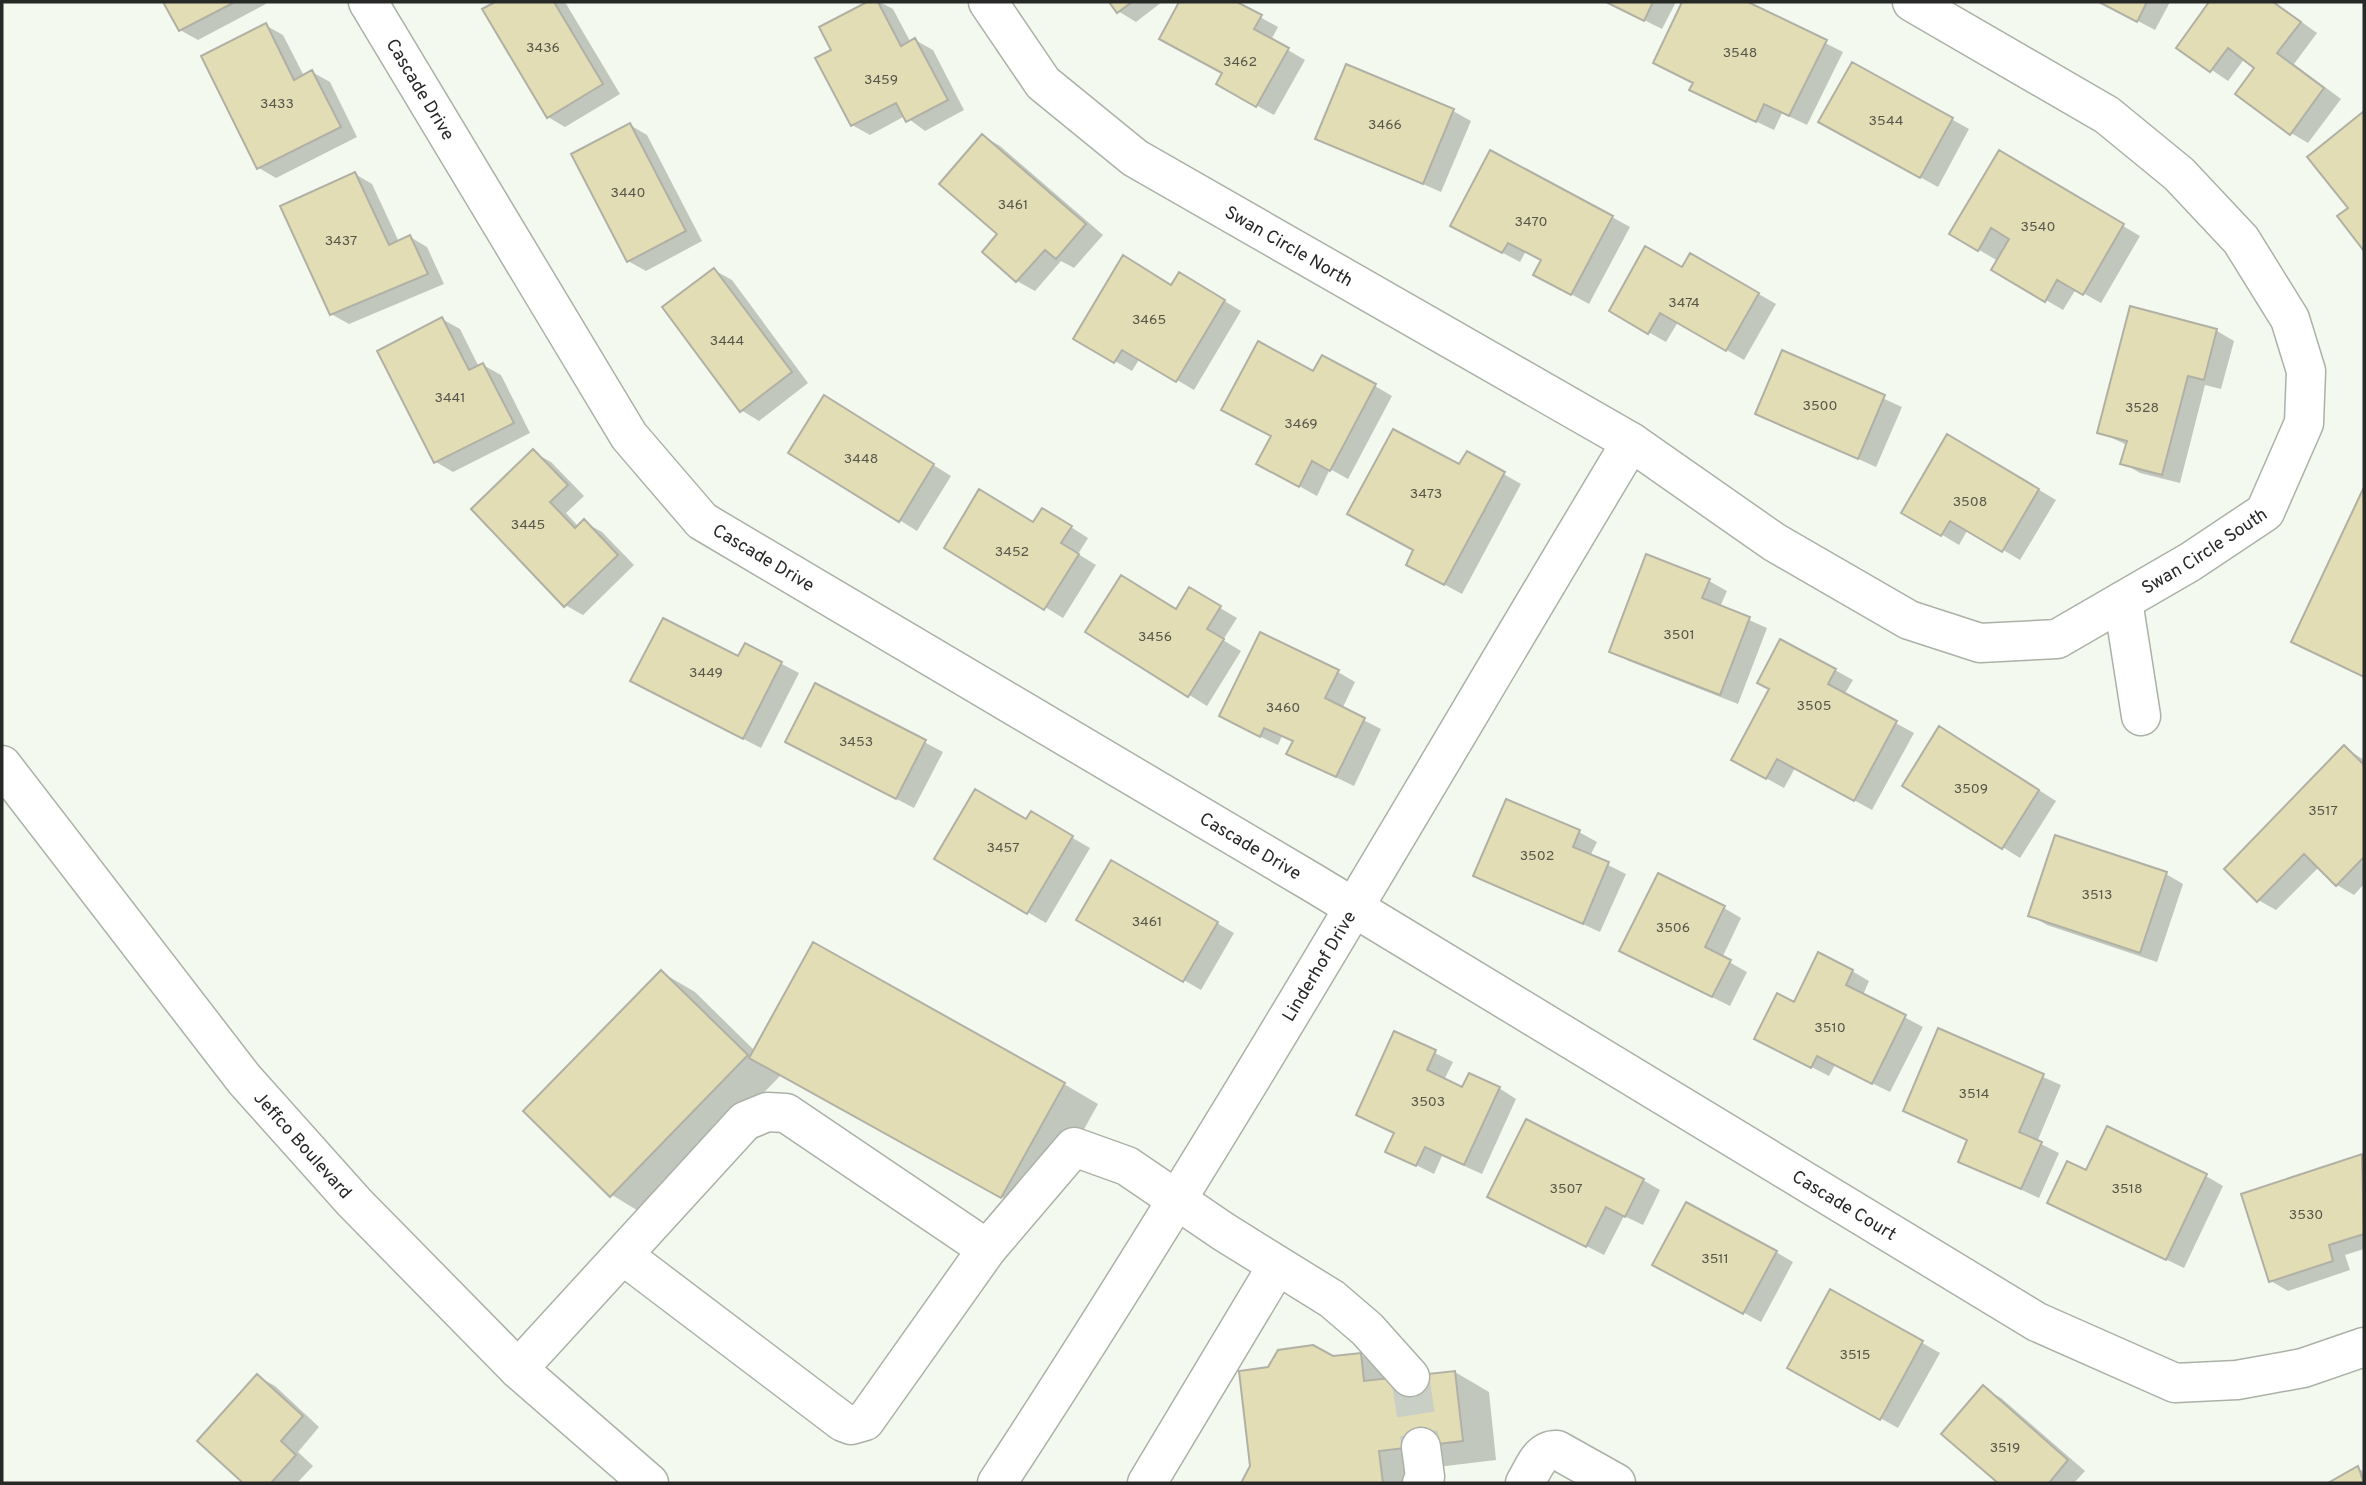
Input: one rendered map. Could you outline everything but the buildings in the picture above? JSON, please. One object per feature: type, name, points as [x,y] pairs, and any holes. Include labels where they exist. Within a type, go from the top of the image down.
[{"type":"street","name":"Cascade Drive","points":[[368,2],[629,436],[702,521],[1355,908]]},
{"type":"street","name":"Swan Circle North","points":[[988,2],[1043,83],[1135,158],[1631,442]]},
{"type":"street","name":"Swan Circle South","points":[[1631,442],[1774,542],[1886,607],[1909,620],[1980,643],[2057,639],[2190,562],[2265,512],[2304,423],[2306,371],[2290,319],[2241,240],[2179,174],[2107,115],[1912,2]]},
{"type":"street","name":"Linderhof Drive","points":[[996,1483],[1177,1201],[1355,908],[1631,442]]},
{"type":"street","points":[[2123,601],[2141,716]]},
{"type":"street","name":"Jeffco Boulevard","points":[[2,765],[244,1079],[354,1202],[518,1369],[649,1483]]},
{"type":"street","name":"Cascade Court","points":[[1355,908],[2037,1322],[2175,1384],[2237,1380],[2277,1373],[2303,1368],[2364,1348]]},
{"type":"street","points":[[518,1369],[745,1121],[767,1112],[786,1113],[987,1249]]},
{"type":"street","points":[[624,1256],[843,1422],[851,1425],[865,1420],[987,1249],[1074,1147],[1127,1166],[1277,1266],[1332,1299],[1367,1329],[1410,1377]]},
{"type":"street","points":[[1147,1483],[1277,1266]]},
{"type":"street","points":[[1525,1483],[1542,1453],[1549,1449],[1557,1450],[1616,1483]]},
{"type":"tunnel","points":[[1410,1377],[1421,1447]]}]
